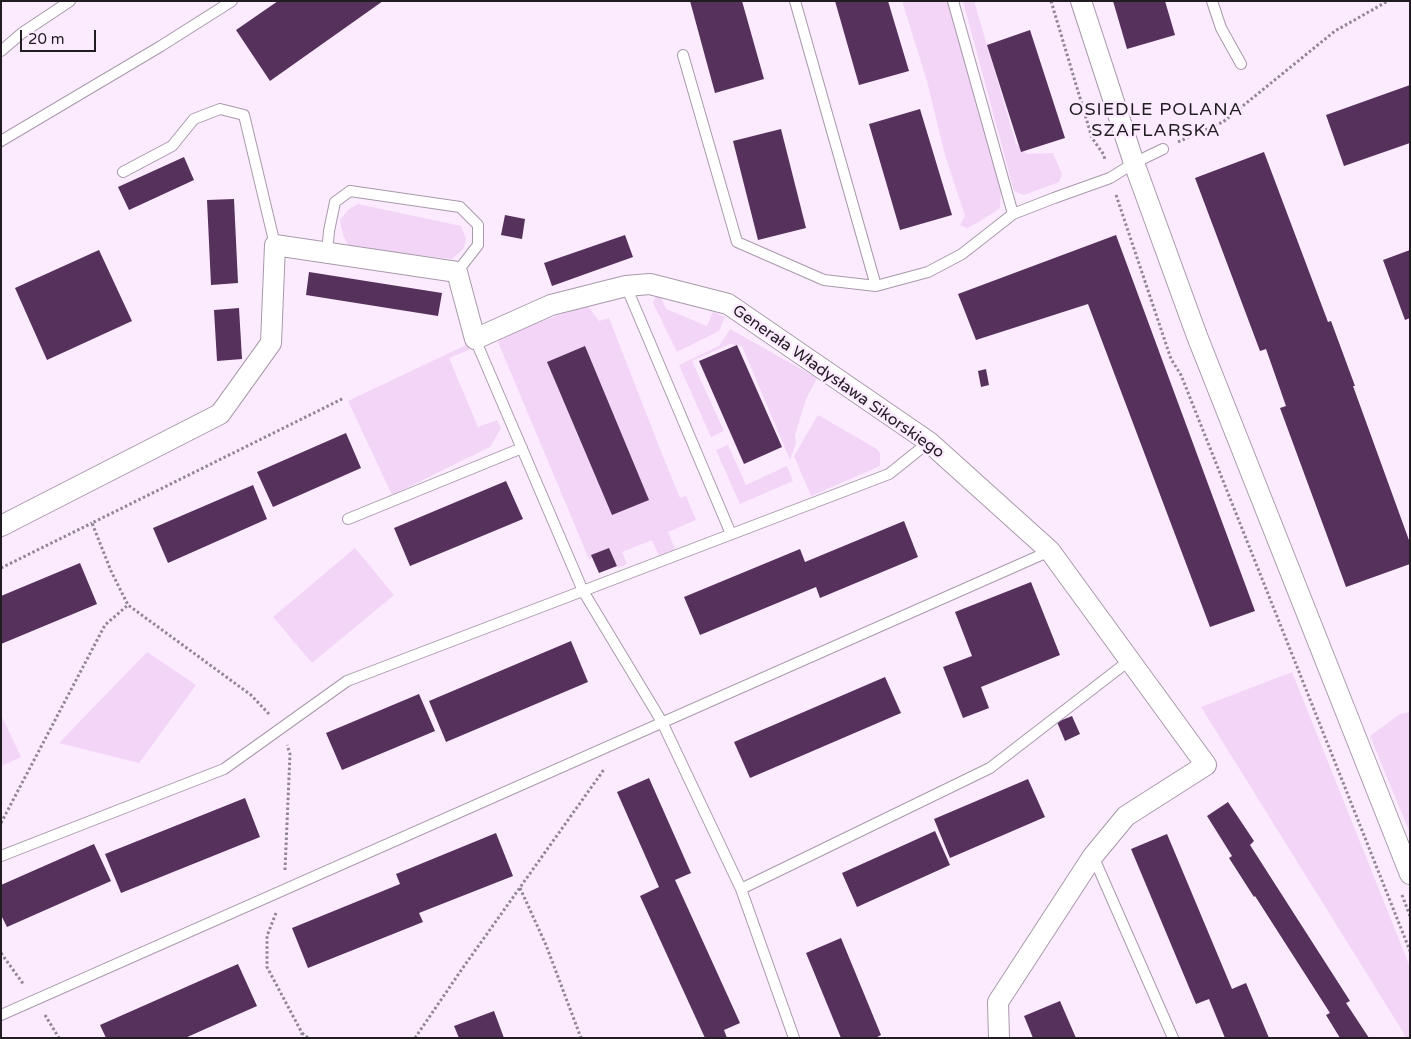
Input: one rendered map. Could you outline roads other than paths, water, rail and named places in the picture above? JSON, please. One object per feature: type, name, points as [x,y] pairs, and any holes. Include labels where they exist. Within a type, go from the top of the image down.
[{"type":"street","points":[[1081,1],[1134,163],[1201,345],[1410,874]]},
{"type":"street","points":[[1,526],[220,414],[271,343],[275,245],[457,272],[475,339]]},
{"type":"street","name":"Generała Władysława Sikorskiego","points":[[475,339],[551,305],[626,286],[650,284],[728,304],[929,442],[1050,551],[1206,765],[1126,816],[1093,856],[998,1002],[999,1038]]},
{"type":"lane","points":[[1,51],[22,33],[70,1]]},
{"type":"lane","points":[[1,141],[162,46],[232,1]]},
{"type":"lane","points":[[795,1],[876,286]]},
{"type":"lane","points":[[953,1],[1013,214]]},
{"type":"lane","points":[[1212,1],[1221,28],[1241,64]]},
{"type":"lane","points":[[683,55],[736,242],[824,280],[876,286],[928,272],[962,254],[1013,214],[1110,178],[1134,163],[1163,149]]},
{"type":"lane","points":[[123,172],[172,146],[194,119],[220,109],[244,115],[275,245]]},
{"type":"lane","points":[[327,253],[335,202],[350,191],[460,207],[478,225],[478,245],[457,272]]},
{"type":"lane","points":[[626,286],[731,534]]},
{"type":"lane","points":[[475,339],[583,591],[662,722],[741,889],[794,1038]]},
{"type":"lane","points":[[1,856],[224,769],[347,680],[889,474],[929,442]]},
{"type":"lane","points":[[348,519],[522,448]]},
{"type":"lane","points":[[1,1016],[1050,551]]},
{"type":"lane","points":[[741,889],[990,768],[1130,660]]},
{"type":"lane","points":[[1093,856],[1173,1038]]},
{"type":"district","name":"OSIEDLE POLANA SZAFLARSKA","points":[[1156,120]]}]
